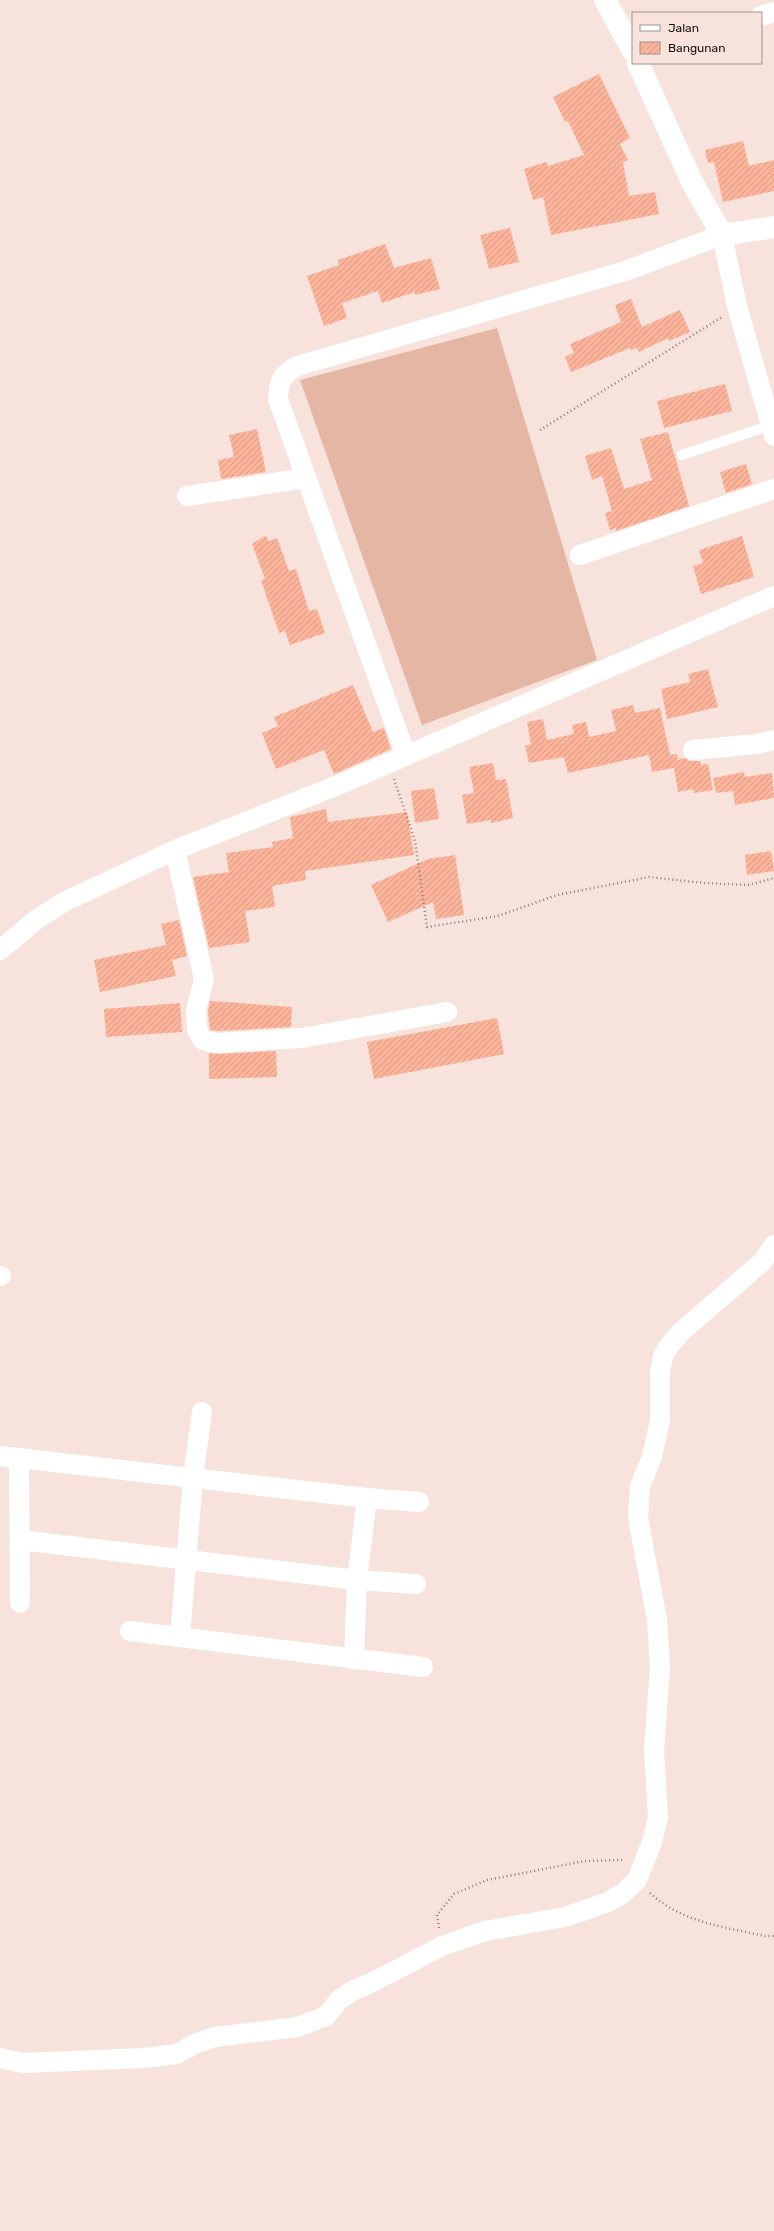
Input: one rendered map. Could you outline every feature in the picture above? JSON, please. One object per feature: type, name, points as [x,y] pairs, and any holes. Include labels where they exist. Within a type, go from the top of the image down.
[{"type":"street","points":[[605,0],[632,49]]},
{"type":"street","points":[[762,16],[774,12]]},
{"type":"street","points":[[639,64],[692,182],[722,235],[737,306],[772,431]]},
{"type":"street","points":[[398,760],[306,478],[278,399],[279,385],[284,374],[297,366],[625,271],[722,235],[774,227]]},
{"type":"street","points":[[187,496],[306,478]]},
{"type":"street","points":[[580,555],[774,489]]},
{"type":"street","points":[[0,950],[37,919],[64,902],[175,850],[398,760],[774,596]]},
{"type":"street","points":[[693,750],[756,744],[774,740]]},
{"type":"street","points":[[175,850],[204,979],[196,1010],[197,1030],[203,1040],[216,1043],[302,1038],[447,1012]]},
{"type":"street","points":[[0,2058],[23,2063],[145,2058],[176,2054],[214,2037],[298,2027],[326,2016],[339,2000],[352,1991],[373,1982],[442,1946],[485,1931],[565,1917],[608,1902],[622,1894],[637,1880],[652,1842],[658,1817],[654,1750],[660,1666],[658,1620],[638,1518],[640,1486],[652,1457],[660,1420],[660,1371],[666,1351],[681,1332],[762,1262],[774,1245]]},
{"type":"street","points":[[180,1636],[193,1478],[202,1412]]},
{"type":"street","points":[[0,1456],[367,1498],[419,1502]]},
{"type":"street","points":[[20,1458],[20,1603]]},
{"type":"street","points":[[354,1660],[357,1580],[367,1498]]},
{"type":"street","points":[[20,1540],[357,1580],[416,1584]]},
{"type":"street","points":[[130,1631],[180,1636],[354,1660],[423,1667]]},
{"type":"lane","points":[[682,455],[772,431]]},
{"type":"path","points":[[540,430],[700,332],[737,306]]},
{"type":"path","points":[[398,760],[415,841],[427,927],[498,916],[557,895],[649,877],[704,883],[749,885],[774,878]]},
{"type":"path","points":[[442,1946],[437,1915],[454,1894],[487,1880],[585,1861],[645,1860]]},
{"type":"path","points":[[637,1880],[662,1904],[681,1914],[705,1923],[765,1936],[774,1936]]},
{"type":"shaded area","points":[[497,328],[597,660],[422,725],[300,380]]},
{"type":"building","points":[[599,74],[630,138],[620,144],[628,160],[623,162],[629,196],[655,192],[659,214],[551,235],[543,197],[533,200],[524,169],[546,162],[548,166],[584,155],[568,121],[565,122],[553,97]]},
{"type":"building","points":[[743,141],[749,166],[774,160],[774,191],[723,202],[714,162],[708,163],[705,150]]},
{"type":"building","points":[[510,228],[519,262],[489,269],[480,235]]},
{"type":"building","points":[[385,244],[394,268],[431,258],[440,289],[415,295],[415,292],[382,303],[378,291],[342,303],[347,318],[324,326],[307,276],[339,265],[338,260]]},
{"type":"building","points":[[631,299],[642,327],[680,310],[690,332],[669,341],[668,338],[639,352],[637,348],[631,350],[630,348],[571,372],[565,357],[574,353],[570,344],[621,322],[615,305]]},
{"type":"building","points":[[725,384],[732,411],[664,428],[657,401]]},
{"type":"building","points":[[257,429],[266,472],[221,479],[218,460],[234,457],[229,435]]},
{"type":"building","points":[[668,432],[689,506],[616,531],[616,528],[610,530],[605,513],[612,511],[602,476],[592,480],[585,456],[611,448],[624,489],[652,480],[640,439]]},
{"type":"building","points":[[746,464],[752,484],[726,493],[720,472]]},
{"type":"building","points":[[266,535],[268,541],[277,538],[289,571],[296,569],[309,611],[317,609],[325,633],[290,645],[285,631],[279,633],[261,580],[265,579],[252,544]]},
{"type":"building","points":[[742,536],[754,577],[701,594],[693,566],[703,563],[699,550]]},
{"type":"building","points":[[708,669],[718,707],[667,719],[661,689],[690,682],[688,674]]},
{"type":"building","points":[[353,685],[373,732],[384,728],[391,749],[334,774],[324,750],[276,769],[262,733],[278,726],[274,717]]},
{"type":"building","points":[[633,705],[635,713],[660,708],[670,755],[677,754],[678,760],[685,758],[689,761],[700,761],[701,765],[708,764],[713,790],[694,793],[693,789],[678,792],[674,768],[652,772],[649,755],[568,773],[564,757],[529,763],[525,746],[531,744],[527,722],[543,719],[547,740],[574,734],[572,725],[586,722],[589,737],[616,731],[611,710]]},
{"type":"building","points":[[493,763],[496,780],[506,779],[513,818],[491,823],[491,820],[467,824],[462,795],[474,793],[469,767]]},
{"type":"building","points":[[744,772],[745,777],[772,773],[774,798],[735,805],[733,791],[716,793],[713,778]]},
{"type":"building","points":[[434,788],[439,819],[415,823],[411,791]]},
{"type":"building","points":[[326,809],[328,822],[407,812],[414,855],[305,871],[306,880],[272,886],[275,907],[245,911],[250,942],[209,948],[193,877],[229,872],[226,853],[273,847],[272,842],[293,838],[290,817]]},
{"type":"building","points":[[771,851],[774,871],[747,875],[745,855]]},
{"type":"building","points":[[455,855],[464,915],[436,919],[433,902],[388,922],[371,885],[428,859]]},
{"type":"building","points":[[179,920],[187,956],[172,960],[176,976],[100,992],[94,960],[166,945],[161,924]]},
{"type":"building","points":[[210,1001],[292,1007],[291,1027],[217,1031],[210,1030],[208,1011]]},
{"type":"building","points":[[180,1003],[182,1032],[106,1037],[104,1009]]},
{"type":"building","points":[[497,1018],[504,1054],[374,1079],[367,1042]]},
{"type":"building","points":[[276,1051],[277,1077],[209,1079],[209,1053],[217,1054]]}]
